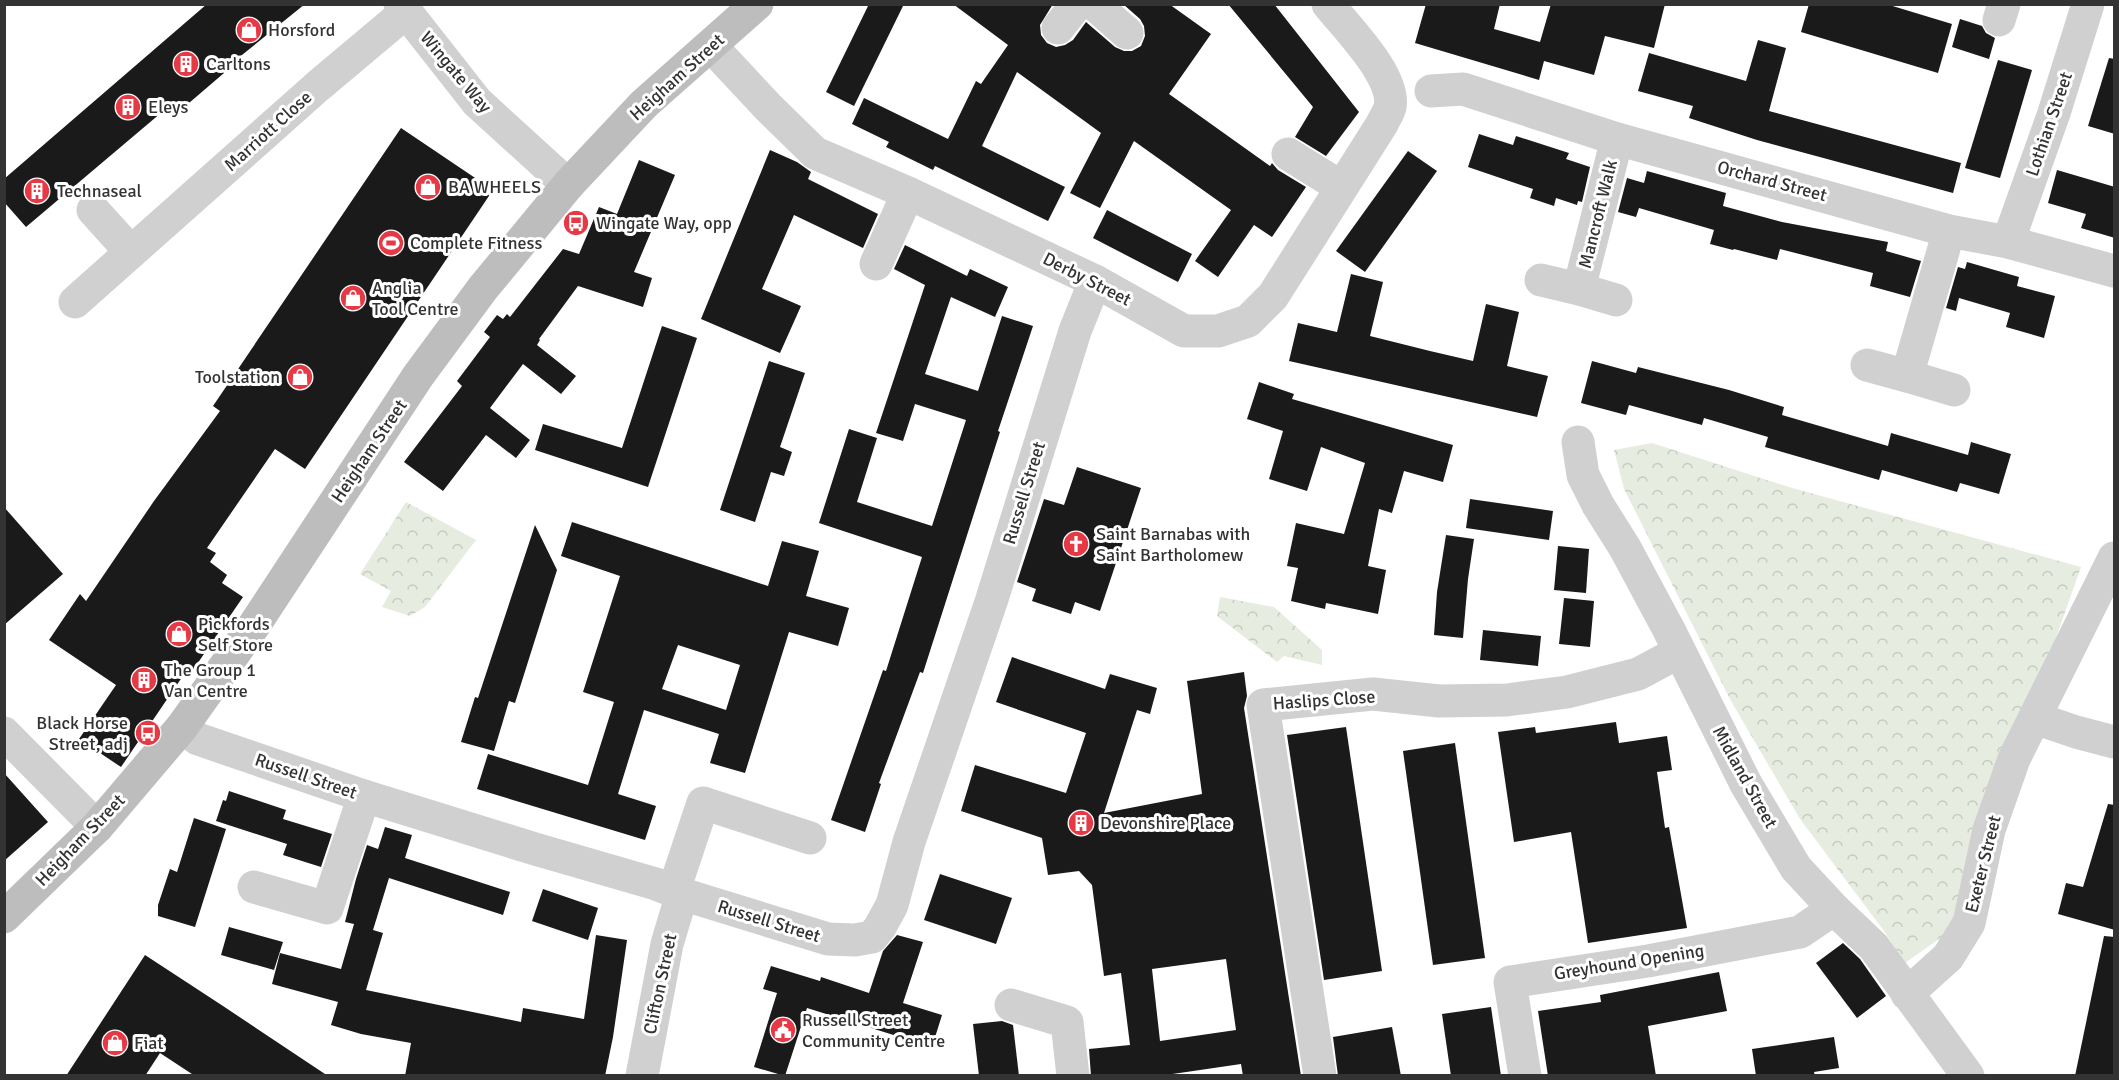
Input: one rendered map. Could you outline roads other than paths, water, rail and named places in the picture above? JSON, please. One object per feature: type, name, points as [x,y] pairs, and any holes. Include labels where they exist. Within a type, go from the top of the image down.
[{"type":"street","name":"Heigham Street","points":[[4,917],[97,827],[182,727],[255,624],[418,376],[483,288],[568,185],[644,104],[757,4]]},
{"type":"street","points":[[1094,4],[1127,33]]},
{"type":"street","name":"Derby Street","points":[[711,46],[815,153],[908,193],[1095,281],[1184,331],[1218,331],[1248,321],[1273,296],[1382,124],[1390,107],[1390,92],[1383,75],[1328,4]]},
{"type":"street","name":"Lothian Street","points":[[2008,242],[2054,113],[2088,4]]},
{"type":"street","name":"Wingate Way","points":[[403,8],[477,102],[568,185]]},
{"type":"street","name":"Marriott Close","points":[[75,302],[292,111],[403,8]]},
{"type":"street","name":"Orchard Street","points":[[1431,91],[1463,89],[1617,139],[1949,231],[2008,242],[2115,271]]},
{"type":"street","name":"Mancroft Walk","points":[[1579,289],[1617,139]]},
{"type":"street","points":[[1288,154],[1341,187]]},
{"type":"street","points":[[876,264],[908,193]]},
{"type":"street","points":[[93,210],[131,252]]},
{"type":"street","points":[[1907,376],[1949,231]]},
{"type":"street","name":"Mancroft Walk","points":[[1541,280],[1616,300]]},
{"type":"street","name":"Russell Street","points":[[182,727],[198,739],[364,796],[828,939],[855,940],[872,937],[892,905],[909,842],[992,599],[1075,331],[1095,281]]},
{"type":"street","points":[[1868,365],[1954,390]]},
{"type":"street","name":"Midland Street","points":[[1578,442],[1583,475],[1598,505],[1625,548],[1746,784],[1796,868],[1874,947],[1968,1076]]},
{"type":"street","name":"Exeter Street","points":[[1907,994],[1948,957],[1969,923],[1989,830],[2014,759],[2115,558]]},
{"type":"street","name":"Haslips Close","points":[[1320,1076],[1263,705],[1373,694],[1439,701],[1507,700],[1567,692],[1638,674],[1678,652]]},
{"type":"street","points":[[2035,718],[2115,742]]},
{"type":"street","points":[[4,733],[97,827]]},
{"type":"street","points":[[254,887],[327,908],[364,796]]},
{"type":"street","name":"Clifton Street","points":[[642,1076],[678,892],[703,803],[810,838]]},
{"type":"street","name":"Greyhound Opening","points":[[1525,1076],[1510,982],[1648,961],[1800,932],[1834,909]]},
{"type":"street","points":[[1011,1005],[1067,1022],[1073,1076]]},
{"type":"place","name":"Horsford","points":[[249,30]]},
{"type":"place","name":"Carltons","points":[[186,64]]},
{"type":"place","name":"Eleys","points":[[128,107]]},
{"type":"place","name":"BA WHEELS","points":[[428,187]]},
{"type":"place","name":"Technaseal","points":[[37,191]]},
{"type":"place","name":"Wingate Way, opp","points":[[576,223]]},
{"type":"place","name":"Complete Fitness","points":[[391,243]]},
{"type":"place","name":"Anglia Tool Centre","points":[[353,298]]},
{"type":"place","name":"Toolstation","points":[[300,377]]},
{"type":"place","name":"Saint Barnabas with Saint Bartholomew","points":[[1076,544]]},
{"type":"place","name":"Pickfords Self Store","points":[[179,634]]},
{"type":"place","name":"The Group 1 Van Centre","points":[[144,680]]},
{"type":"place","name":"Black Horse Street, adj","points":[[148,733]]},
{"type":"place","name":"Devonshire Place","points":[[1081,823]]},
{"type":"place","name":"Russell Street Community Centre","points":[[783,1030]]},
{"type":"place","name":"Fiat","points":[[115,1043]]}]
